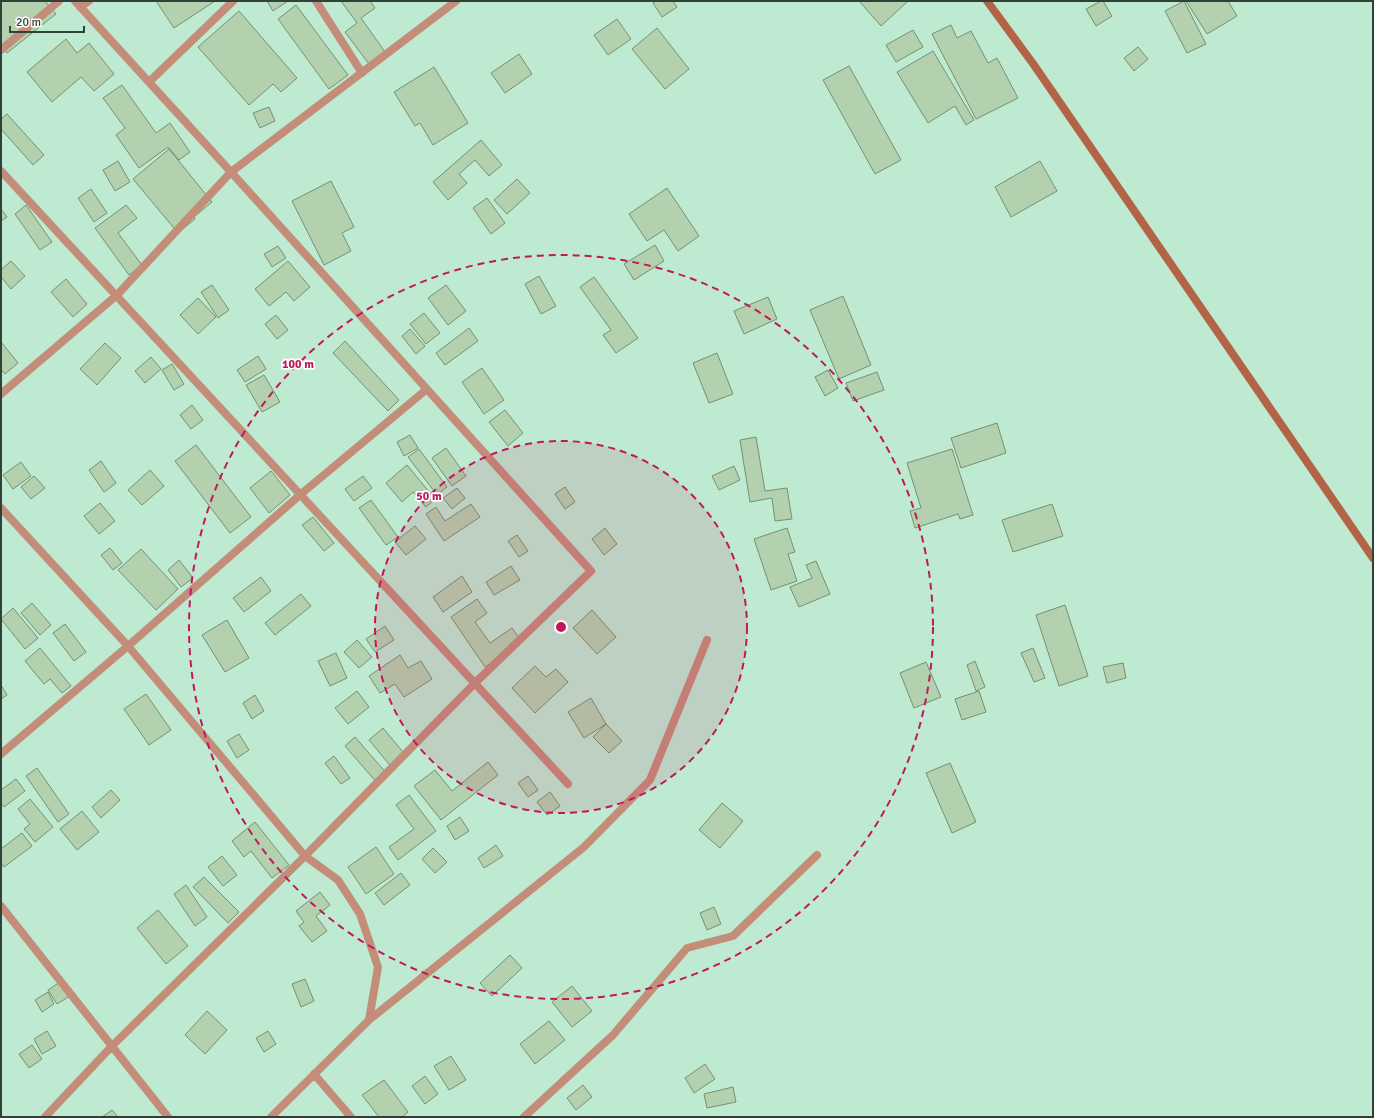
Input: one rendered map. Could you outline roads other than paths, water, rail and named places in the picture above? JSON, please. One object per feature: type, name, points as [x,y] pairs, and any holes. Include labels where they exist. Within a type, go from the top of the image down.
[{"type":"main road","points":[[987,1],[1034,64],[1373,558]]},
{"type":"street","points":[[1,50],[59,1]]},
{"type":"street","points":[[45,1117],[112,1046],[305,856],[475,683],[592,571],[74,1]]},
{"type":"street","points":[[80,7],[89,1]]},
{"type":"street","points":[[149,82],[233,1]]},
{"type":"street","points":[[316,1],[362,73]]},
{"type":"street","points":[[1,394],[116,295],[231,172],[454,1]]},
{"type":"street","points":[[1,171],[568,784]]},
{"type":"street","points":[[1,754],[128,646],[301,494],[426,389]]},
{"type":"street","points":[[1,508],[128,646],[305,856],[338,880],[360,914],[378,967],[370,1020]]},
{"type":"street","points":[[271,1117],[370,1020],[584,847],[650,780],[707,640]]},
{"type":"street","points":[[524,1117],[613,1035],[687,948],[733,936],[817,856]]},
{"type":"street","points":[[1,906],[168,1117]]},
{"type":"street","points":[[314,1074],[351,1117]]}]
